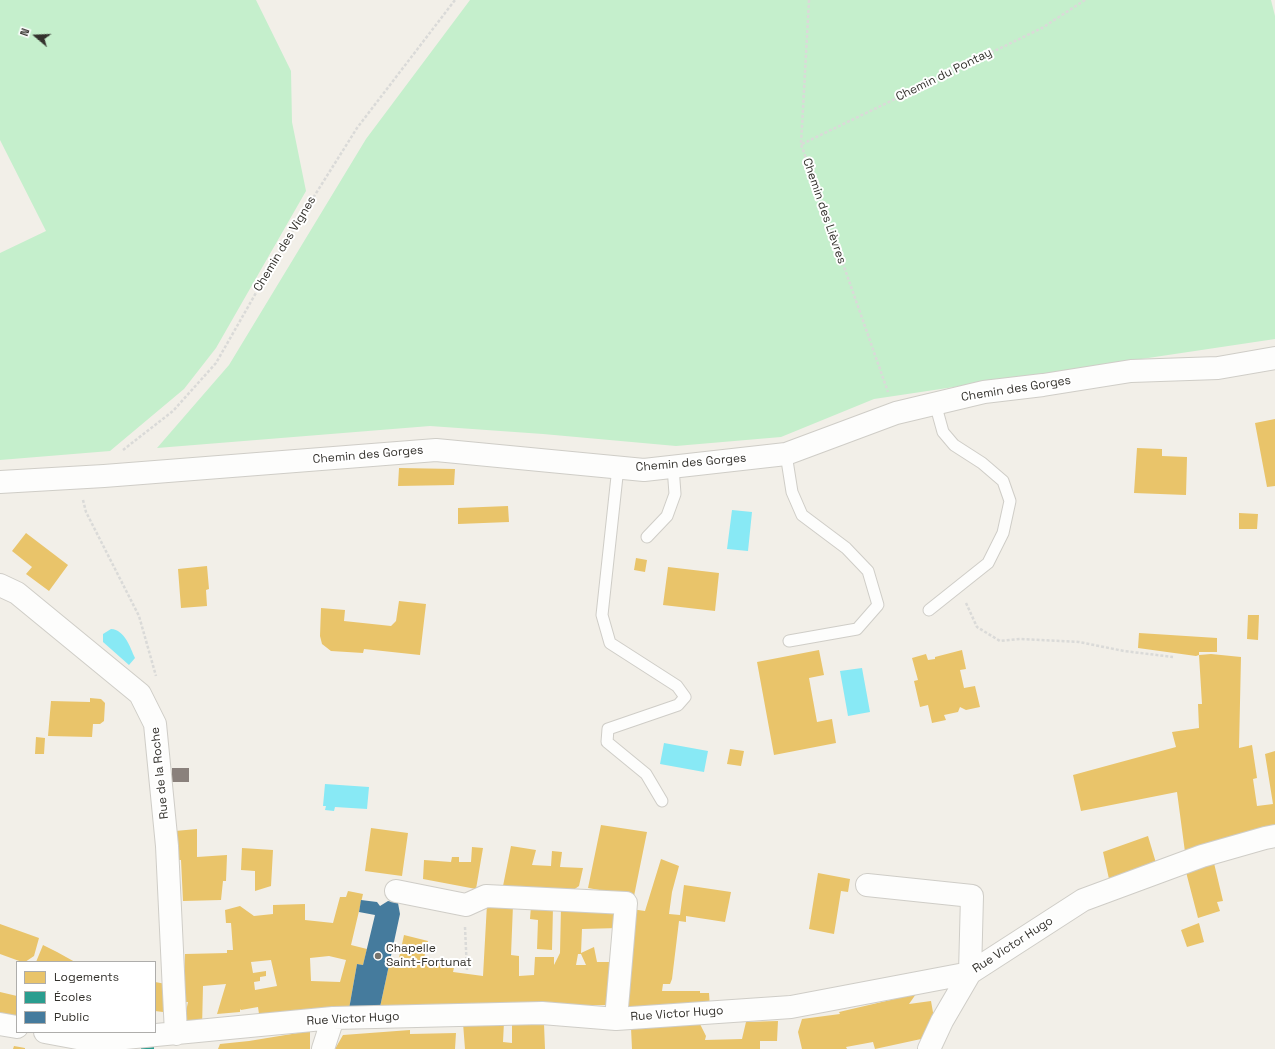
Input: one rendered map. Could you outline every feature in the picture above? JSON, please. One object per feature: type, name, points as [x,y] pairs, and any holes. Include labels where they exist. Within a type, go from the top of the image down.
[{"type":"street","name":"Chemin des Gorges","points":[[0,482],[79,478],[436,450],[644,470],[786,454],[896,413],[984,392],[1043,385],[1131,371],[1218,368],[1275,358]]},
{"type":"street","name":"Rue de la Roche","points":[[0,584],[17,593],[140,694],[155,724],[167,846],[176,1034]]},
{"type":"street","name":"Rue Victor Hugo","points":[[50,1033],[94,1041],[333,1018],[542,1013],[616,1018],[791,1007],[970,974],[1083,900],[1202,856],[1275,836]]},
{"type":"street","points":[[867,886],[972,896],[970,974],[942,1021],[929,1049]]},
{"type":"street","points":[[396,891],[466,905],[486,896],[626,903],[616,1018]]},
{"type":"street","points":[[323,1049],[333,1018]]},
{"type":"street","points":[[0,1024],[16,1027]]},
{"type":"lane","points":[[929,610],[988,563],[1003,533],[1010,501],[1003,481],[982,463],[954,445],[944,432],[935,403]]},
{"type":"lane","points":[[786,454],[792,492],[802,515],[846,548],[868,571],[878,605],[857,629],[789,641]]},
{"type":"lane","points":[[647,537],[667,516],[675,494],[673,467]]},
{"type":"lane","points":[[618,468],[602,615],[610,643],[677,686],[685,696],[678,706],[608,730],[607,742],[646,774],[662,801]]},
{"type":"path","name":"Chemin des Vignes","points":[[104,476],[114,457],[173,412],[216,363],[281,249],[356,128],[455,0]]},
{"type":"path","name":"Chemin des Lièvres","points":[[809,0],[801,144],[896,413]]},
{"type":"path","name":"Chemin du Pontay","points":[[801,144],[1042,28],[1085,0]]},
{"type":"path","points":[[79,478],[86,512],[139,616],[157,680]]},
{"type":"path","points":[[958,587],[977,627],[1000,641],[1020,639],[1079,642],[1124,651],[1173,657]]},
{"type":"path","points":[[466,905],[464,941],[466,971]]},
{"type":"green space","points":[[0,0],[256,0],[291,71],[292,122],[306,191],[216,348],[184,389],[110,451],[0,460],[0,253],[46,231],[0,140]]},
{"type":"green space","points":[[470,0],[1271,0],[1275,16],[1275,339],[874,399],[781,437],[676,446],[430,426],[157,448],[229,365],[366,139]]},
{"type":"water","points":[[732,510],[752,512],[748,551],[727,549]]},
{"type":"water","points":[[111,629],[120,632],[129,644],[135,658],[129,665],[103,642],[103,634]]},
{"type":"water","points":[[862,668],[870,712],[848,716],[840,671]]},
{"type":"water","points":[[664,743],[708,751],[704,772],[660,764]]},
{"type":"water","points":[[325,784],[369,787],[367,809],[335,807],[334,811],[325,810],[326,806],[323,806]]},
{"type":"building: Logements","points":[[1275,419],[1275,486],[1267,487],[1255,423]]},
{"type":"building: Logements","points":[[1137,448],[1162,449],[1162,456],[1187,457],[1186,495],[1134,493]]},
{"type":"building: Logements","points":[[399,468],[455,469],[454,485],[398,486]]},
{"type":"building: Logements","points":[[508,506],[509,522],[458,524],[458,508]]},
{"type":"building: Logements","points":[[1239,513],[1258,514],[1257,529],[1239,529]]},
{"type":"building: Logements","points":[[26,533],[68,565],[49,591],[26,574],[32,567],[12,551]]},
{"type":"building: Logements","points":[[636,558],[647,560],[645,572],[634,570]]},
{"type":"building: Logements","points":[[207,566],[209,589],[206,590],[207,606],[181,608],[178,569]]},
{"type":"building: Logements","points":[[668,567],[719,573],[715,611],[663,605]]},
{"type":"building: Logements","points":[[399,601],[426,604],[420,655],[364,649],[363,653],[331,651],[322,644],[320,636],[321,608],[345,610],[344,621],[391,626],[396,621]]},
{"type":"building: Logements","points":[[1248,615],[1259,615],[1258,640],[1247,639]]},
{"type":"building: Logements","points":[[1139,633],[1217,638],[1217,652],[1199,652],[1199,655],[1196,656],[1138,648]]},
{"type":"building: Logements","points":[[819,650],[824,675],[809,678],[817,722],[832,719],[836,743],[774,755],[757,662]]},
{"type":"building: Logements","points":[[962,650],[966,669],[960,670],[964,688],[975,686],[980,707],[966,710],[960,707],[958,712],[944,715],[946,720],[932,723],[928,705],[920,707],[914,681],[918,680],[912,658],[926,654],[928,660],[935,659],[935,657]]},
{"type":"building: Logements","points":[[1211,654],[1241,657],[1239,748],[1252,745],[1257,778],[1253,779],[1257,806],[1273,804],[1265,754],[1275,751],[1275,830],[1185,852],[1177,792],[1081,811],[1073,775],[1176,747],[1172,732],[1199,728],[1198,704],[1202,704],[1199,655]]},
{"type":"building: Logements","points":[[90,698],[101,699],[105,703],[104,721],[100,724],[93,724],[92,737],[48,736],[51,701],[90,702]]},
{"type":"building: Logements","points":[[36,737],[45,738],[44,754],[35,754]]},
{"type":"building: Logements","points":[[730,749],[744,751],[741,766],[727,764]]},
{"type":"building: Logements","points":[[601,825],[647,832],[634,896],[588,888]]},
{"type":"building: Logements","points":[[371,828],[408,833],[402,876],[365,871]]},
{"type":"building: Logements","points":[[197,829],[197,857],[227,855],[226,881],[223,881],[221,900],[183,901],[181,860],[178,860],[175,831]]},
{"type":"building: Logements","points":[[1148,836],[1156,863],[1109,879],[1103,852]]},
{"type":"building: Logements","points":[[511,846],[536,850],[532,865],[551,866],[552,851],[562,852],[560,867],[583,868],[579,886],[569,893],[502,891]]},
{"type":"building: Logements","points":[[472,847],[483,848],[476,889],[423,879],[424,860],[451,862],[452,857],[459,857],[459,862],[471,862]]},
{"type":"building: Logements","points":[[242,848],[273,850],[271,886],[255,891],[255,871],[241,870]]},
{"type":"building: Logements","points":[[661,859],[679,866],[672,892],[669,914],[680,915],[684,885],[731,892],[725,922],[686,916],[686,922],[679,921],[672,979],[670,984],[663,984],[662,991],[700,991],[700,993],[709,993],[710,1008],[622,1012],[631,909],[645,911]]},
{"type":"building: Logements","points":[[1214,863],[1223,901],[1217,902],[1220,911],[1198,918],[1186,872]]},
{"type":"building: Logements","points":[[818,873],[850,879],[848,892],[841,891],[834,934],[809,929]]},
{"type":"building: Logements","points":[[348,891],[363,894],[351,945],[367,949],[363,965],[357,964],[349,1009],[260,1021],[258,1007],[240,1009],[240,1012],[217,1014],[226,984],[203,986],[202,1028],[184,1021],[188,1002],[183,1002],[185,954],[227,953],[227,950],[233,950],[231,923],[226,923],[225,910],[240,906],[254,916],[273,914],[273,905],[305,904],[305,920],[333,923],[340,897],[346,897]],"holes":[[[329,956],[346,960],[340,982],[311,981],[310,958]],[[271,960],[277,986],[255,990],[254,982],[260,981],[260,977],[266,976],[266,971],[253,973],[251,962]]]},
{"type":"building: Logements","points":[[487,904],[513,905],[511,955],[519,956],[519,976],[534,975],[535,957],[554,957],[554,965],[560,953],[561,907],[613,909],[619,928],[582,929],[581,953],[594,947],[597,962],[616,962],[611,1005],[380,1007],[389,965],[397,967],[404,935],[428,941],[424,958],[455,963],[453,972],[483,976]],"holes":[[[578,954],[581,954],[586,965],[576,965]]]},
{"type":"building: Logements","points":[[531,906],[553,907],[552,950],[537,949],[538,920],[530,919]]},
{"type":"building: Logements","points":[[1199,923],[1204,942],[1187,947],[1181,930]]},
{"type":"building: Logements","points":[[0,924],[39,938],[34,956],[26,961],[19,961],[0,954]]},
{"type":"building: Logements","points":[[43,945],[73,961],[36,961]]},
{"type":"building: Logements","points":[[156,982],[166,984],[163,1012],[156,1011]]},
{"type":"building: Logements","points":[[0,992],[16,996],[16,1018],[0,1015]]},
{"type":"building: Logements","points":[[916,994],[909,1004],[931,1001],[934,1018],[921,1039],[875,1049],[873,1042],[846,1047],[847,1049],[802,1049],[798,1032],[802,1019],[840,1014],[839,1012]]},
{"type":"building: Logements","points":[[778,1021],[777,1041],[760,1041],[760,1049],[632,1049],[631,1028],[700,1024],[706,1036],[705,1040],[742,1039],[746,1022]]},
{"type":"building: Logements","points":[[504,1022],[503,1042],[512,1043],[512,1022],[544,1024],[545,1049],[465,1049],[463,1023]]},
{"type":"building: Logements","points":[[410,1030],[410,1034],[456,1033],[455,1049],[335,1049],[343,1035]]},
{"type":"building: Logements","points":[[310,1031],[310,1049],[218,1049],[220,1044]]},
{"type":"building: Logements","points":[[14,1046],[25,1048],[25,1049],[13,1049]]},
{"type":"building: Écoles","points":[[154,1047],[154,1049],[141,1049],[141,1048]]},
{"type":"building: Public","name":"Chapelle Saint-Fortunat","points":[[361,900],[377,902],[380,906],[388,901],[398,903],[400,914],[380,1007],[349,1009],[357,964],[363,965],[375,915],[359,912]]},
{"type":"building: Industrie","points":[[172,768],[189,768],[189,782],[172,782]]},
{"type":"place","name":"Chapelle Saint-Fortunat","points":[[378,956]]}]
